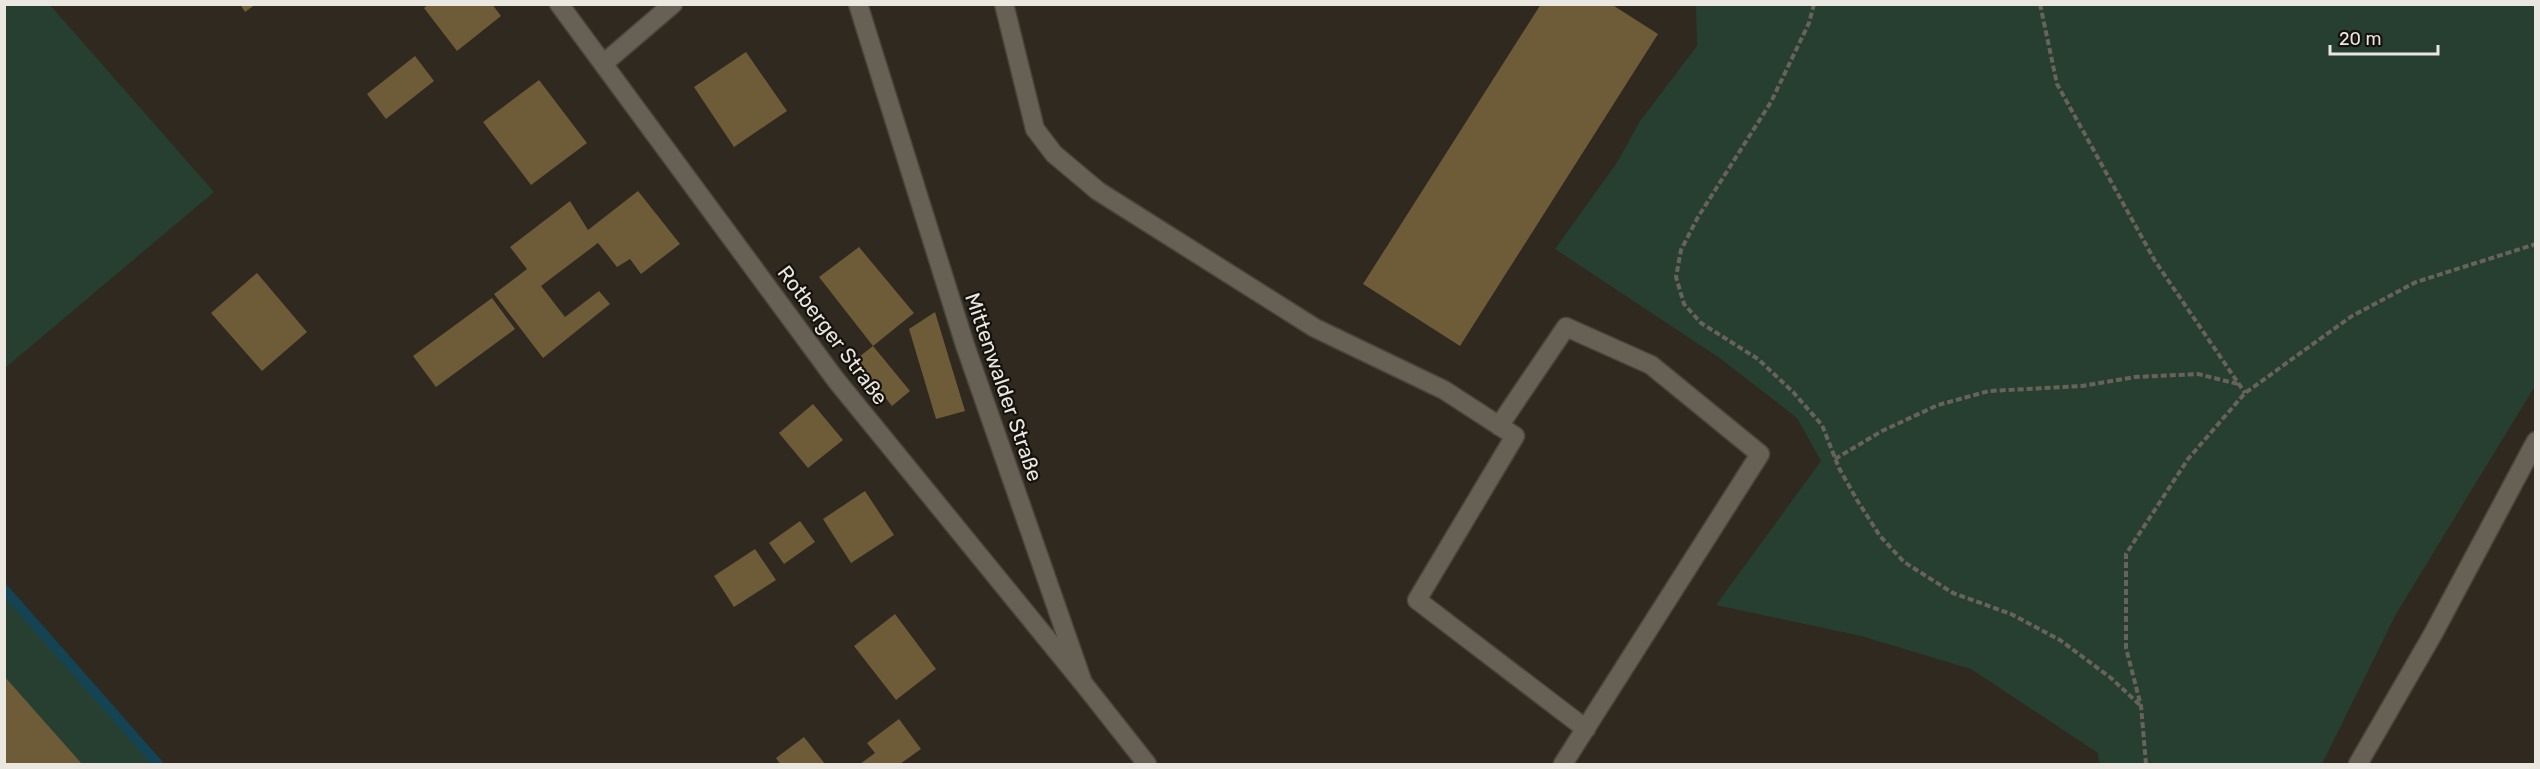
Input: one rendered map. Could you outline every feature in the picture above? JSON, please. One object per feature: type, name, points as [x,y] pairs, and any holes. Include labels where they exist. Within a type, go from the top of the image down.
[{"type":"street","name":"Rotberger Straße","points":[[559,4],[836,380],[1083,684]]},
{"type":"street","points":[[603,64],[673,4]]},
{"type":"street","name":"Mittenwalder Straße","points":[[858,4],[965,345],[1083,684],[1147,765]]},
{"type":"street","points":[[1004,4],[1035,129],[1054,154],[1098,191],[1315,328],[1444,390],[1515,436],[1417,600],[1586,729]]},
{"type":"street","points":[[1499,426],[1566,327],[1651,365],[1760,454],[1563,765]]},
{"type":"street","points":[[2358,765],[2433,634],[2535,441]]},
{"type":"path","points":[[1814,4],[1809,23],[1771,102],[1698,217],[1681,250],[1676,277],[1684,304],[1701,323],[1758,359],[1822,425],[1835,459],[1880,536],[1904,562],[1953,593],[2011,614],[2060,640],[2111,678],[2141,706]]},
{"type":"path","points":[[2040,4],[2057,84],[2155,261],[2245,393]]},
{"type":"path","points":[[2146,765],[2141,706],[2126,648],[2126,554],[2188,459],[2245,393],[2352,316],[2416,282],[2535,244]]},
{"type":"path","points":[[1835,459],[1882,430],[1938,405],[1989,391],[2082,386],[2135,376],[2198,374],[2239,384]]},
{"type":"green space","points":[[5,4],[50,5],[214,192],[5,368]]},
{"type":"green space","points":[[1696,5],[2535,5],[2535,386],[2396,614],[2322,764],[2099,764],[2098,753],[1971,669],[1861,636],[1716,605],[1821,461],[1797,418],[1721,359],[1555,249],[1618,161],[1640,121],[1697,46]]},
{"type":"green space","points":[[5,589],[158,764],[5,764]]},
{"type":"building","points":[[240,4],[256,4],[245,12]]},
{"type":"building","points":[[429,4],[492,4],[501,16],[457,51],[424,8]]},
{"type":"building","points":[[1541,4],[1611,4],[1658,34],[1460,346],[1363,284]]},
{"type":"building","points":[[746,52],[787,111],[734,147],[694,87]]},
{"type":"building","points":[[415,56],[434,81],[386,119],[367,94]]},
{"type":"building","points":[[539,80],[587,143],[531,185],[483,122]]},
{"type":"building","points":[[638,191],[680,244],[641,274],[630,259],[617,267],[598,243],[541,286],[565,317],[599,291],[610,304],[543,358],[494,294],[527,269],[510,247],[570,201],[588,230]]},
{"type":"building","points":[[859,247],[914,313],[873,346],[819,277]]},
{"type":"building","points":[[257,273],[307,332],[262,371],[211,313]]},
{"type":"building","points":[[492,298],[515,329],[436,387],[413,356]]},
{"type":"building","points":[[935,312],[965,411],[936,419],[909,329]]},
{"type":"building","points":[[873,346],[910,391],[892,406],[855,360]]},
{"type":"building","points":[[813,404],[843,440],[808,468],[779,433]]},
{"type":"building","points":[[865,491],[894,535],[851,563],[823,519]]},
{"type":"building","points":[[800,521],[815,542],[784,564],[769,543]]},
{"type":"building","points":[[755,549],[776,580],[734,607],[714,576]]},
{"type":"building","points":[[895,614],[936,669],[896,700],[854,646]]},
{"type":"building","points":[[4,676],[82,764],[4,764]]},
{"type":"building","points":[[899,719],[921,749],[900,764],[860,764],[875,753],[867,743]]},
{"type":"building","points":[[804,737],[825,764],[780,764],[776,758]]},
{"type":"waterway","points":[[4,589],[158,764]]}]
